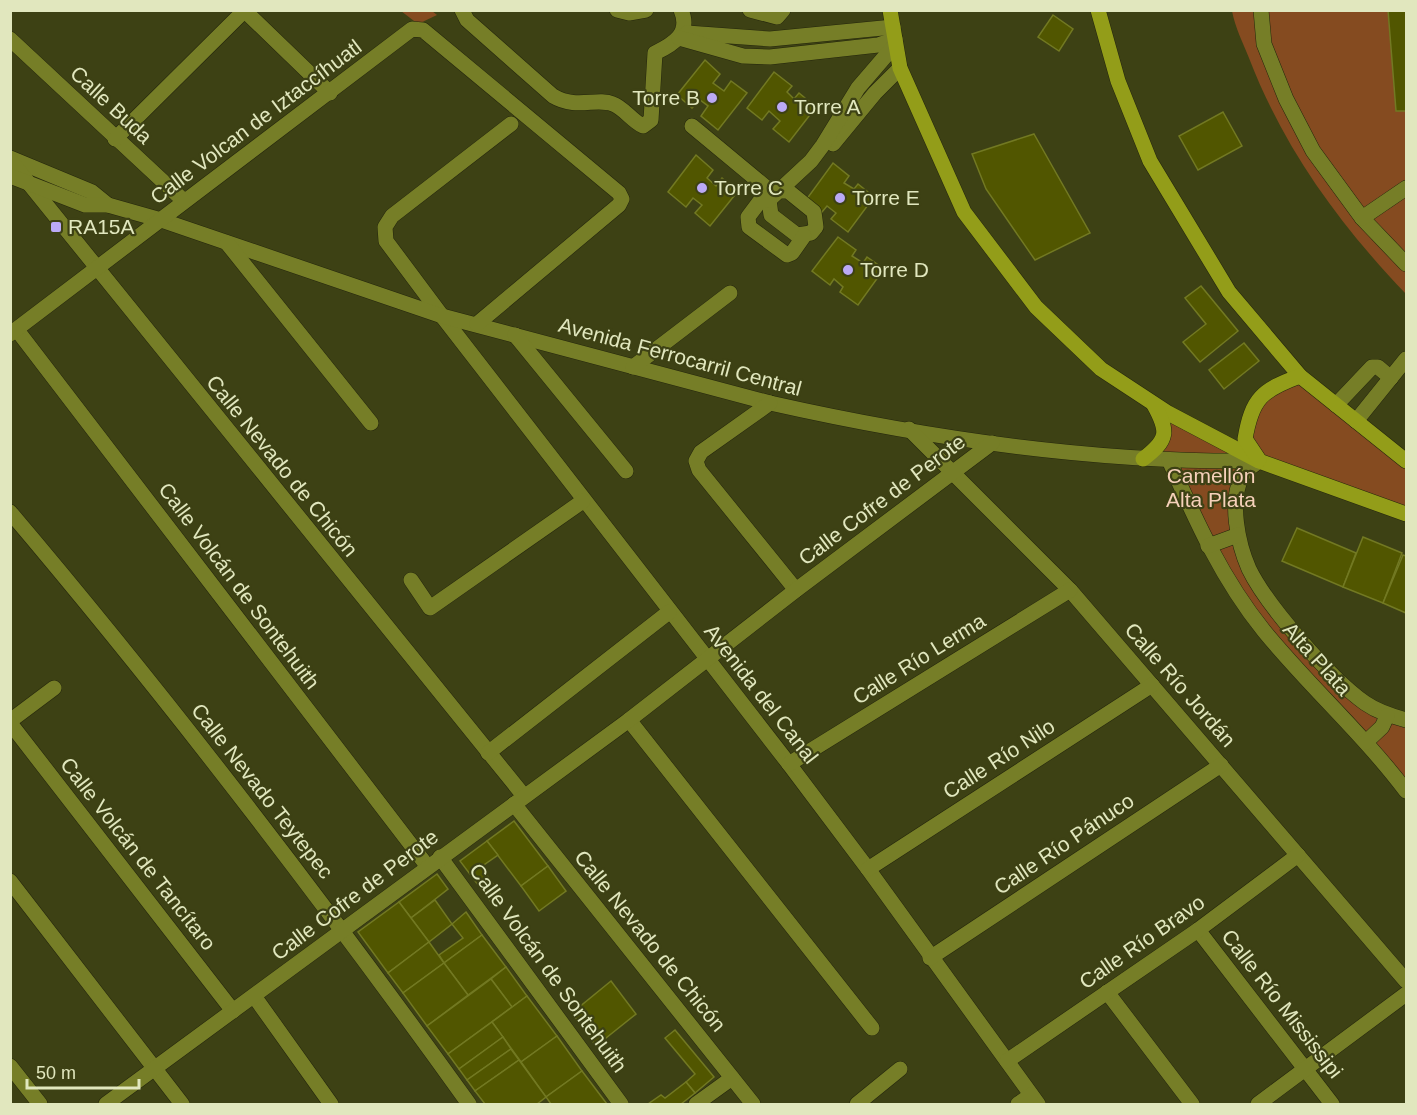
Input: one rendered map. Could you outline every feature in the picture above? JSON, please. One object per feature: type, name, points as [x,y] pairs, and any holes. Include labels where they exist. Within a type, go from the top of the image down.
[{"type":"main road","points":[[1098,10],[1118,81],[1150,161],[1229,292],[1300,376],[1407,461]]},
{"type":"main road","points":[[893,29],[900,68],[964,212],[1036,306],[1101,369],[1153,403],[1259,461],[1407,514]]},
{"type":"main road","points":[[1259,461],[1245,439],[1255,403],[1278,384],[1300,376]]},
{"type":"main road","points":[[1143,459],[1158,446],[1165,436],[1165,424],[1153,403]]},
{"type":"street","points":[[462,10],[467,20],[553,96],[576,104],[612,103],[643,126],[651,120],[655,53],[682,34],[893,29]]},
{"type":"street","points":[[617,10],[629,13],[646,10]]},
{"type":"street","points":[[681,10],[685,20],[682,34]]},
{"type":"street","points":[[750,10],[777,17],[783,10]]},
{"type":"street","points":[[1261,10],[1264,44],[1286,99],[1313,150],[1362,218],[1407,264]]},
{"type":"street","points":[[115,139],[245,11],[330,93]]},
{"type":"street","name":"Calle Volcan de Iztaccíhuatl","points":[[14,332],[412,29],[423,30],[620,194],[622,199],[619,205],[477,324]]},
{"type":"street","points":[[682,34],[743,56],[770,57],[878,45],[893,29]]},
{"type":"street","points":[[692,126],[779,195],[814,212],[817,219],[812,233],[804,236],[797,235],[771,215],[779,195],[824,145],[893,29]]},
{"type":"street","name":"Calle Buda","points":[[10,39],[184,201]]},
{"type":"street","points":[[804,236],[792,253],[787,255],[749,227],[748,217],[760,201],[779,195],[900,68]]},
{"type":"street","name":"Avenida del Canal","points":[[511,124],[392,216],[385,227],[386,241],[583,501],[789,764],[1035,1100]]},
{"type":"street","name":"Avenida Ferrocarril Central","points":[[10,159],[92,192],[108,205]]},
{"type":"street","name":"Calle Nevado de Chicón","points":[[10,159],[488,753],[519,800],[753,1104]]},
{"type":"street","name":"Avenida Ferrocarril Central","points":[[10,176],[85,205],[108,205],[160,220],[441,316],[770,403],[992,443],[1143,459],[1259,461]]},
{"type":"street","points":[[1362,218],[1407,188]]},
{"type":"street","points":[[226,243],[371,423]]},
{"type":"street","points":[[633,367],[730,293]]},
{"type":"street","name":"Calle Volcán de Sontehuith","points":[[14,332],[428,867]]},
{"type":"street","points":[[515,335],[626,471]]},
{"type":"street","points":[[1356,421],[1407,359]]},
{"type":"street","points":[[1336,405],[1372,367],[1378,367],[1391,378]]},
{"type":"street","name":"Calle Cofre de Perote","points":[[770,403],[700,452],[696,461],[699,470],[796,590]]},
{"type":"street","name":"Calle Río Jordán","points":[[909,429],[955,472],[1070,590],[1407,981]]},
{"type":"street","name":"Calle Cofre de Perote","points":[[106,1104],[629,720],[706,658],[992,443]]},
{"type":"street","name":"Alta Plata","points":[[1169,460],[1208,546],[1227,580],[1264,631],[1366,742],[1407,791]]},
{"type":"street","name":"Alta Plata","points":[[1259,461],[1243,473],[1237,490],[1238,535],[1249,568],[1262,591],[1329,671],[1348,690],[1387,716],[1407,720]]},
{"type":"street","points":[[411,580],[430,608],[583,501]]},
{"type":"street","name":"Calle Nevado Teytepec","points":[[10,512],[135,663],[344,931],[469,1104]]},
{"type":"street","points":[[1208,546],[1238,535]]},
{"type":"street","name":"Calle Río Lerma","points":[[789,764],[1070,590]]},
{"type":"street","points":[[488,753],[669,612]]},
{"type":"street","name":"Calle Río Nilo","points":[[868,869],[1152,685]]},
{"type":"street","points":[[10,722],[54,688]]},
{"type":"street","points":[[1366,742],[1382,727],[1387,716]]},
{"type":"street","points":[[629,720],[872,1028]]},
{"type":"street","name":"Calle Volcán de Tancítaro","points":[[10,722],[233,1011]]},
{"type":"street","name":"Calle Río Pánuco","points":[[930,958],[1221,765]]},
{"type":"street","name":"Calle Río Bravo","points":[[1007,1061],[1198,930],[1298,855]]},
{"type":"street","name":"Calle Volcán de Sontehuith","points":[[440,857],[621,1104]]},
{"type":"street","points":[[10,881],[182,1104]]},
{"type":"street","name":"Calle Río Mississipi","points":[[1198,930],[1332,1104]]},
{"type":"street","points":[[1107,993],[1192,1104]]},
{"type":"street","points":[[1258,1104],[1407,994]]},
{"type":"street","points":[[254,996],[331,1104]]},
{"type":"street","points":[[10,1066],[40,1104]]},
{"type":"street","points":[[857,1104],[900,1069]]},
{"type":"street","points":[[696,1104],[732,1078]]},
{"type":"street","points":[[1018,1104],[1035,1100]]},
{"type":"green space","points":[[401,11],[432,11],[437,15],[418,24]]},
{"type":"green space","points":[[1232,11],[1406,11],[1406,294],[1337,213],[1297,154],[1263,91],[1239,35]]},
{"type":"green space","name":"Camellón Alta Plata","points":[[1300,376],[1406,461],[1406,514],[1260,461],[1237,490],[1249,568],[1348,690],[1406,720],[1406,791],[1264,631],[1158,446],[1153,403],[1258,460],[1245,439],[1255,403]]},
{"type":"building","points":[[1388,10],[1406,10],[1406,111],[1396,111]]},
{"type":"building","points":[[1053,15],[1073,29],[1059,51],[1038,37]]},
{"type":"building","name":"Torre B","points":[[705,60],[720,74],[713,83],[724,91],[731,81],[747,93],[718,130],[701,116],[708,106],[700,100],[692,108],[677,95]]},
{"type":"building","name":"Torre A","points":[[774,72],[792,86],[787,92],[794,99],[799,93],[816,107],[789,142],[773,129],[780,121],[769,111],[762,120],[747,108]]},
{"type":"building","points":[[1223,112],[1242,146],[1198,170],[1179,136]]},
{"type":"building","points":[[1034,134],[1090,233],[1035,260],[986,189],[972,154]]},
{"type":"building","name":"Torre C","points":[[696,155],[713,170],[707,178],[716,186],[722,178],[738,191],[710,226],[695,213],[702,205],[693,198],[686,207],[668,192]]},
{"type":"building","name":"Torre E","points":[[833,163],[849,176],[844,183],[854,189],[858,184],[874,197],[848,232],[831,219],[836,213],[827,206],[822,212],[806,200]]},
{"type":"building","name":"Torre D","points":[[838,237],[856,250],[852,256],[863,263],[867,257],[884,269],[858,305],[840,292],[843,287],[834,279],[830,285],[812,271]]},
{"type":"building","points":[[1201,286],[1238,331],[1200,362],[1183,342],[1206,324],[1185,298]]},
{"type":"building","points":[[1244,343],[1259,361],[1224,389],[1209,370]]},
{"type":"building","points":[[1297,528],[1356,553],[1343,587],[1282,561]]},
{"type":"building","points":[[1363,537],[1402,553],[1383,603],[1343,587]]},
{"type":"building","points":[[1403,555],[1406,556],[1406,613],[1383,603]]},
{"type":"building","points":[[514,821],[548,866],[521,886],[487,841]]},
{"type":"building","points":[[487,841],[498,855],[481,867],[500,894],[491,902],[460,861]]},
{"type":"building","points":[[548,866],[566,891],[539,911],[521,886]]},
{"type":"building","points":[[437,874],[448,889],[411,918],[399,902]]},
{"type":"building","points":[[435,900],[452,924],[429,942],[411,918]]},
{"type":"building","points":[[399,902],[429,942],[388,973],[358,932]]},
{"type":"building","points":[[466,912],[482,935],[444,963],[439,955],[463,938],[452,924]]},
{"type":"building","points":[[482,935],[506,967],[468,995],[444,963]]},
{"type":"building","points":[[429,942],[444,963],[403,993],[388,973]]},
{"type":"building","points":[[444,963],[468,995],[427,1026],[403,993]]},
{"type":"building","points":[[506,967],[527,996],[512,1007],[491,979]]},
{"type":"building","points":[[491,979],[512,1007],[448,1054],[427,1026]]},
{"type":"building","points":[[611,981],[636,1014],[596,1046],[572,1013]]},
{"type":"building","points":[[527,996],[557,1036],[521,1062],[492,1022]]},
{"type":"building","points":[[492,1022],[503,1037],[459,1069],[448,1054]]},
{"type":"building","points":[[675,1030],[714,1077],[695,1093],[686,1082],[695,1074],[665,1038]]},
{"type":"building","points":[[557,1036],[582,1071],[546,1097],[521,1062]]},
{"type":"building","points":[[503,1037],[511,1049],[467,1080],[459,1069]]},
{"type":"building","points":[[511,1049],[519,1060],[475,1091],[467,1080]]},
{"type":"building","points":[[519,1060],[546,1097],[537,1104],[485,1104],[475,1091]]},
{"type":"building","points":[[582,1071],[607,1104],[551,1104],[546,1097]]},
{"type":"building","points":[[686,1082],[695,1093],[681,1104],[648,1104],[661,1095],[665,1098]]},
{"type":"place","name":"Torre B","points":[[712,98]]},
{"type":"place","name":"Torre A","points":[[782,107]]},
{"type":"place","name":"Torre C","points":[[702,188]]},
{"type":"place","name":"Torre E","points":[[840,198]]},
{"type":"place","name":"RA15A","points":[[56,227]]},
{"type":"place","name":"Torre D","points":[[848,270]]}]
